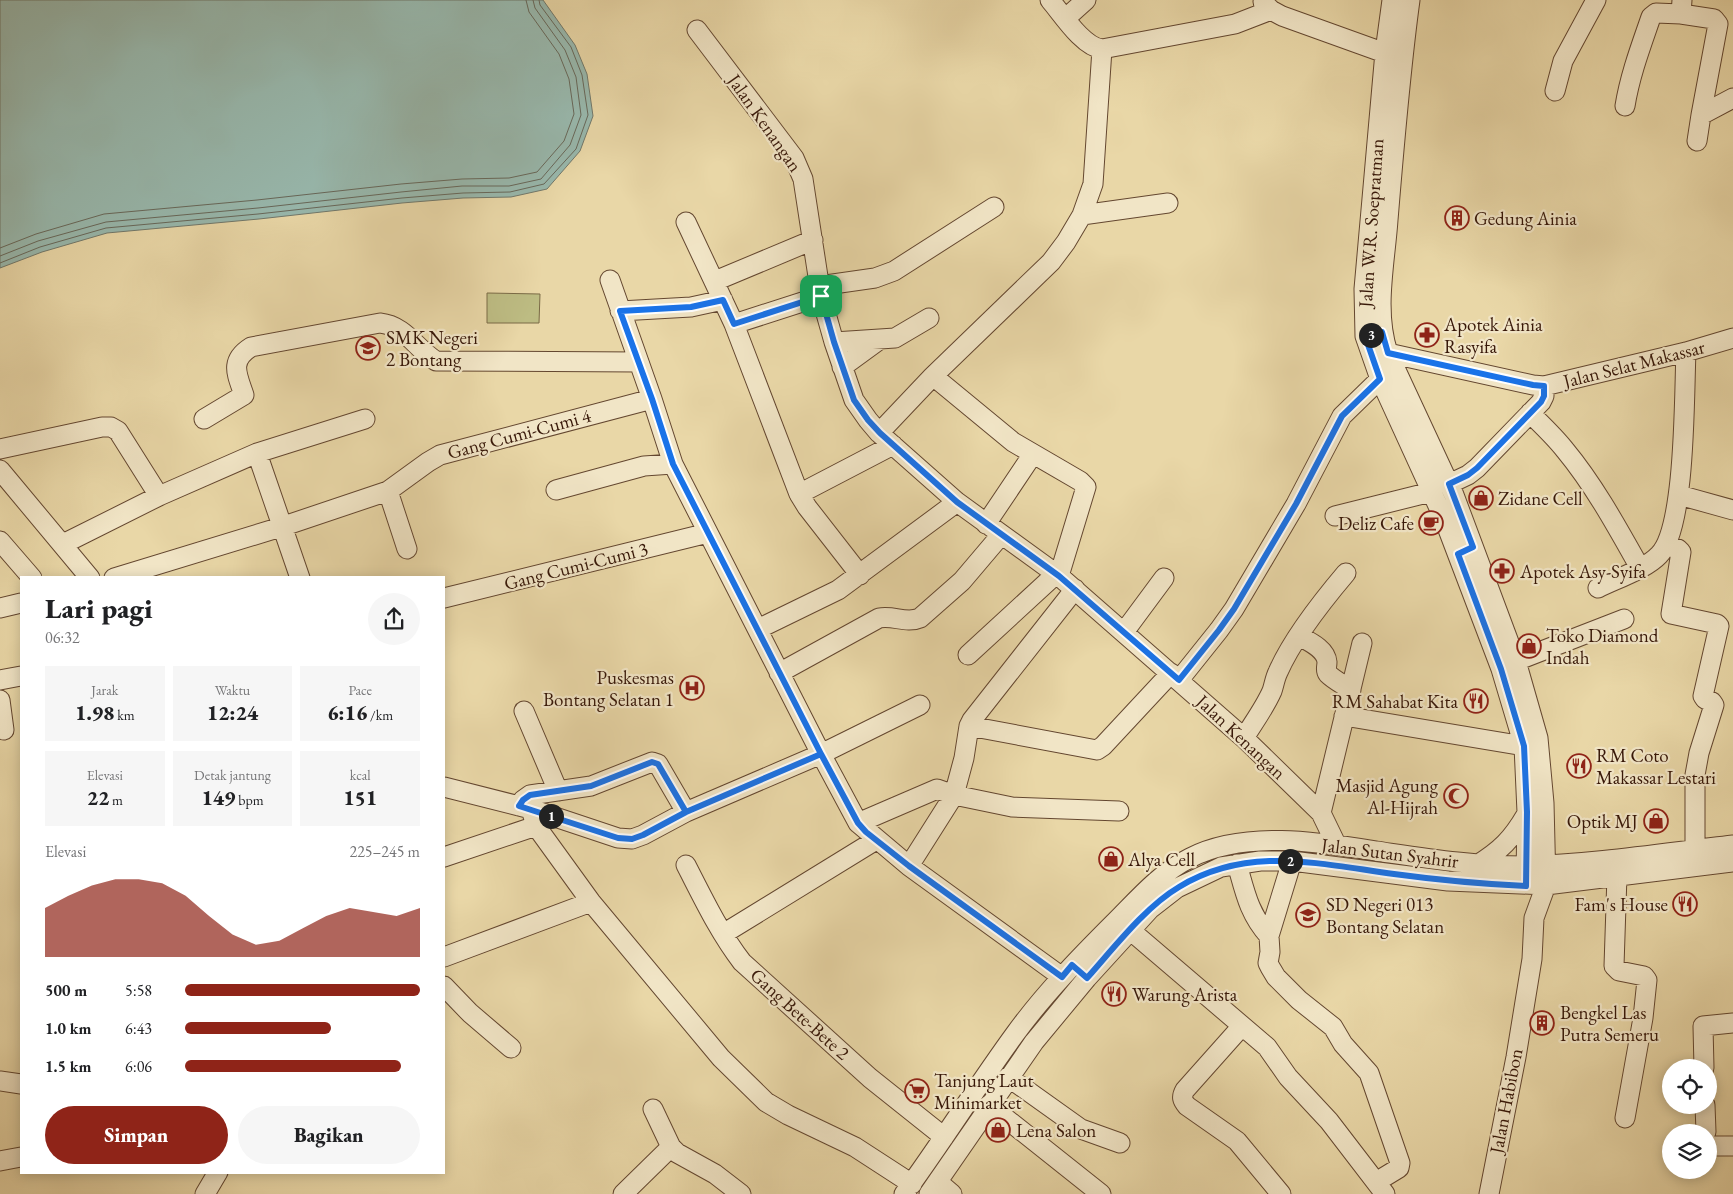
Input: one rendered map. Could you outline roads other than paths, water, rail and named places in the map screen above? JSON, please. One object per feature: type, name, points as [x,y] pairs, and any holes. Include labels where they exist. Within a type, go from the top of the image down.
[{"type":"street","points":[[1050,0],[1086,42],[1097,49],[1235,24],[1267,5],[1282,16],[1394,55]]},
{"type":"street","points":[[1066,18],[1086,0]]},
{"type":"street","name":"Jalan W.R. Soepratman","points":[[1392,0],[1394,55],[1383,172],[1364,289],[1374,334],[1380,379],[1444,519],[1465,551],[1516,660],[1538,738],[1544,803],[1546,885]]},
{"type":"street","name":"Jalan W.R. Soepratman","points":[[1394,55],[1410,0]]},
{"type":"street","points":[[1555,91],[1564,61],[1596,0]]},
{"type":"street","points":[[1626,106],[1629,84],[1651,17],[1656,13],[1681,7],[1714,19],[1718,24],[1697,141]]},
{"type":"street","name":"Jalan Kenangan","points":[[697,30],[794,158],[803,179],[820,291],[834,342],[854,400],[868,420],[886,439],[957,502],[1058,575],[1244,738],[1321,813],[1336,844]]},
{"type":"street","points":[[799,494],[886,439],[933,376],[1051,262],[1066,242],[1083,212],[1093,184],[1102,49]]},
{"type":"street","points":[[1701,115],[1733,98]]},
{"type":"street","points":[[1083,212],[1168,203]]},
{"type":"street","points":[[734,324],[820,291],[894,272],[994,207]]},
{"type":"street","points":[[686,222],[734,324],[799,494],[860,575]]},
{"type":"street","points":[[715,281],[813,240]]},
{"type":"street","points":[[610,280],[673,464],[779,673],[858,823],[909,866],[1062,977],[1087,978]]},
{"type":"street","points":[[620,311],[691,307],[723,300]]},
{"type":"street","points":[[834,342],[896,338],[929,318]]},
{"type":"street","points":[[204,419],[244,395],[236,372],[236,365],[242,352],[251,347],[380,323],[390,324],[400,329],[426,355],[436,361],[639,362]]},
{"type":"street","name":"Jalan W.R. Soepratman","points":[[1374,334],[1388,353],[1449,484],[1465,551],[1524,746],[1527,812],[1526,886]]},
{"type":"street","name":"Jalan Selat Makassar","points":[[1388,353],[1544,386],[1686,352],[1733,338]]},
{"type":"street","points":[[842,367],[879,340]]},
{"type":"street","points":[[1598,588],[1640,568],[1657,557],[1666,545],[1679,495],[1686,352]]},
{"type":"street","points":[[933,376],[1013,442],[1080,481],[1086,488],[1058,575],[968,655]]},
{"type":"street","points":[[969,726],[1097,750],[1103,746],[1175,677],[1219,630],[1296,504],[1342,416],[1380,379]]},
{"type":"street","points":[[1449,484],[1468,475],[1477,468],[1543,399],[1544,386]]},
{"type":"street","name":"Gang Cumi-Cumi 4","points":[[120,576],[388,491],[440,455],[652,399]]},
{"type":"street","points":[[1530,413],[1560,443],[1576,464],[1640,568]]},
{"type":"street","points":[[63,544],[159,496],[256,453],[365,419]]},
{"type":"street","points":[[0,448],[110,427],[118,430],[159,496]]},
{"type":"street","points":[[256,453],[299,576]]},
{"type":"street","points":[[779,673],[879,618],[890,617],[913,621],[920,618],[962,581],[994,530],[1033,454]]},
{"type":"street","points":[[556,490],[644,466],[673,464]]},
{"type":"street","points":[[0,470],[88,576]]},
{"type":"street","points":[[388,491],[407,550]]},
{"type":"street","points":[[1335,516],[1431,492]]},
{"type":"street","points":[[1679,495],[1733,510]]},
{"type":"street","points":[[758,629],[838,590],[957,502]]},
{"type":"street","name":"Gang Cumi-Cumi 3","points":[[445,598],[708,533]]},
{"type":"street","points":[[0,541],[30,576]]},
{"type":"street","points":[[1666,545],[1681,552],[1671,614],[1719,626],[1703,696],[1714,704],[1699,753],[1695,774],[1695,850]]},
{"type":"street","points":[[1244,738],[1262,711],[1278,672],[1299,636],[1346,573]]},
{"type":"street","points":[[1124,632],[1164,578]]},
{"type":"street","points":[[909,866],[954,795],[964,758],[969,726],[1075,589]]},
{"type":"street","points":[[0,608],[20,603]]},
{"type":"street","points":[[1516,660],[1624,619]]},
{"type":"street","points":[[1299,636],[1317,646],[1325,655],[1327,661],[1326,670],[1329,675],[1351,690]]},
{"type":"street","points":[[1321,813],[1362,643]]},
{"type":"street","points":[[0,680],[20,676]]},
{"type":"street","points":[[0,700],[4,730]]},
{"type":"street","points":[[445,787],[529,814],[618,838],[632,839],[686,812],[821,754],[920,705]]},
{"type":"street","points":[[524,711],[558,791]]},
{"type":"street","points":[[1344,716],[1524,746]]},
{"type":"street","points":[[686,812],[656,762],[591,786],[530,795],[523,800],[529,814],[591,902],[720,1058],[766,1102],[788,1115],[855,1147],[908,1189]]},
{"type":"street","points":[[858,823],[937,789],[954,795],[1027,808],[1119,811]]},
{"type":"street","points":[[1477,864],[1495,853],[1515,834],[1527,812]]},
{"type":"street","points":[[445,856],[529,814]]},
{"type":"street","points":[[723,934],[876,840]]},
{"type":"street","name":"Jalan Sutan Syahrir","points":[[908,1189],[1016,1032],[1062,977],[1169,870],[1192,857],[1222,846],[1254,841],[1336,844],[1477,864],[1526,866],[1618,859],[1733,845]]},
{"type":"street","points":[[1130,930],[1267,1047],[1288,1077],[1329,1121],[1381,1188],[1399,1168],[1400,1163],[1370,1073],[1343,1044],[1333,1027],[1276,977],[1268,963],[1270,952],[1269,936],[1292,860]]},
{"type":"street","name":"Jalan Sutan Syahrir","points":[[940,1190],[989,1105],[1008,1077],[1034,1042],[1087,978],[1150,909],[1177,888],[1221,867],[1260,861],[1292,860],[1448,881],[1526,886],[1733,862]]},
{"type":"street","points":[[1237,864],[1250,908],[1257,923],[1269,936]]},
{"type":"street","name":"Gang Bete-Bete 2","points":[[686,865],[730,946],[748,967],[870,1078],[944,1137]]},
{"type":"street","points":[[1617,876],[1614,966],[1619,971],[1644,976],[1647,980],[1643,1018],[1625,1118]]},
{"type":"street","name":"Jalan Habibon","points":[[1534,918],[1546,885]]},
{"type":"street","name":"Jalan Habibon","points":[[1489,1194],[1518,1047],[1532,959],[1534,918],[1526,886]]},
{"type":"street","points":[[445,957],[591,902]]},
{"type":"street","points":[[1062,977],[1068,1001]]},
{"type":"street","points":[[445,987],[470,1013],[511,1048]]},
{"type":"street","points":[[1704,1059],[1704,1026],[1733,1023]]},
{"type":"street","points":[[1242,1026],[1185,1090],[1182,1095],[1182,1101],[1237,1141],[1282,1194]]},
{"type":"street","points":[[1008,1077],[1082,1129],[1120,1143]]},
{"type":"street","points":[[0,1081],[20,1084]]},
{"type":"street","points":[[989,1105],[1101,1194]]},
{"type":"street","points":[[654,1109],[671,1147],[677,1153],[715,1174],[741,1194]]},
{"type":"street","points":[[1717,1146],[1733,1146]]},
{"type":"street","points":[[623,1194],[671,1147]]},
{"type":"street","points":[[0,1161],[20,1157]]},
{"type":"street","points":[[205,1194],[217,1174]]},
{"type":"water","points":[[0,0],[543,0],[575,45],[587,74],[593,116],[580,151],[547,189],[511,197],[463,198],[402,203],[107,233],[42,252],[0,268]]},
{"type":"place","name":"Gedung Ainia","points":[[1457,218]]},
{"type":"place","name":"Apotek Ainia Rasyifa","points":[[1427,335]]},
{"type":"place","name":"SMK Negeri 2 Bontang","points":[[368,348]]},
{"type":"place","name":"Zidane Cell","points":[[1481,498]]},
{"type":"place","name":"Deliz Cafe","points":[[1431,523]]},
{"type":"place","name":"Apotek Asy-Syifa","points":[[1502,571]]},
{"type":"place","name":"Toko Diamond Indah","points":[[1529,646]]},
{"type":"place","name":"Puskesmas Bontang Selatan 1","points":[[692,688]]},
{"type":"place","name":"RM Sahabat Kita","points":[[1476,701]]},
{"type":"place","name":"RM Coto Makassar Lestari","points":[[1579,766]]},
{"type":"place","name":"Masjid Agung Al-Hijrah","points":[[1456,796]]},
{"type":"place","name":"Optik MJ","points":[[1656,821]]},
{"type":"place","name":"Alya Cell","points":[[1111,859]]},
{"type":"place","name":"Fam's House","points":[[1685,904]]},
{"type":"place","name":"SD Negeri 013 Bontang Selatan","points":[[1308,915]]},
{"type":"place","name":"Warung Arista","points":[[1114,994]]},
{"type":"place","name":"Bengkel Las Putra Semeru","points":[[1542,1023]]},
{"type":"place","name":"Tanjung Laut Minimarket","points":[[917,1091]]},
{"type":"place","name":"Lena Salon","points":[[998,1130]]}]
